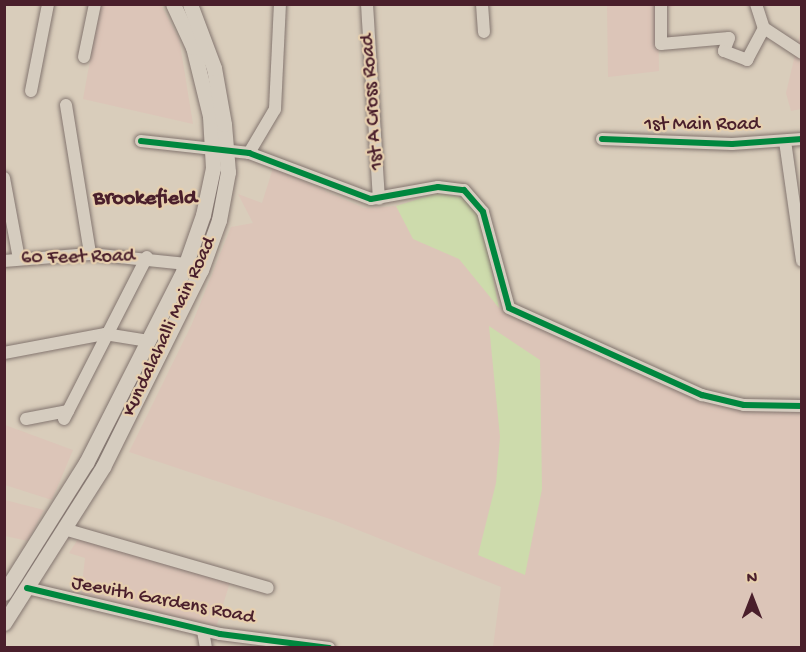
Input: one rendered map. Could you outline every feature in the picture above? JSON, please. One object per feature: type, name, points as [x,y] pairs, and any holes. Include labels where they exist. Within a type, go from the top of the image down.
[{"type":"main road","name":"Kundalahalli Main Road","points":[[4,593],[9,577],[86,463],[185,268],[208,197],[220,153],[205,90],[173,4]]},
{"type":"main road","name":"Kundalahalli Main Road","points":[[4,623],[103,467],[210,248],[221,213],[220,153],[214,68],[190,4]]},
{"type":"street","points":[[31,91],[48,4]]},
{"type":"street","points":[[84,57],[95,4]]},
{"type":"street","points":[[249,153],[275,109],[280,4]]},
{"type":"street","name":"1st A Cross Road","points":[[367,4],[380,199]]},
{"type":"street","points":[[482,4],[484,32]]},
{"type":"street","points":[[661,4],[661,44],[729,38],[724,51],[747,60],[764,28]]},
{"type":"street","points":[[756,4],[764,28],[801,53]]},
{"type":"street","points":[[66,105],[90,254]]},
{"type":"street","name":"1st Main Road","points":[[602,139],[785,141],[801,139]]},
{"type":"street","points":[[141,141],[220,153],[249,153],[354,196],[380,199],[438,187],[464,190],[483,212],[509,308],[702,395],[740,404],[801,404]]},
{"type":"street","points":[[785,141],[801,261]]},
{"type":"street","points":[[4,178],[19,259]]},
{"type":"street","name":"60 Feet Road","points":[[4,261],[90,254],[185,268]]},
{"type":"street","points":[[26,419],[66,415],[105,334],[146,261]]},
{"type":"street","points":[[4,353],[105,334],[148,341]]},
{"type":"street","points":[[64,529],[268,588]]},
{"type":"street","name":"Jeevith Gardens Road","points":[[27,588],[203,631],[329,648]]},
{"type":"street","points":[[203,631],[206,648]]},
{"type":"shaded area","points":[[100,5],[161,5],[179,38],[193,124],[83,99]]},
{"type":"shaded area","points":[[607,5],[679,5],[658,10],[659,71],[608,77]]},
{"type":"shaded area","points":[[801,30],[801,109],[791,111],[786,93]]},
{"type":"shaded area","points":[[273,168],[364,208],[396,206],[438,193],[480,213],[499,307],[509,315],[703,402],[735,409],[801,410],[801,647],[493,647],[501,587],[333,520],[129,452],[192,324],[231,227],[253,223],[238,194],[262,203]]},
{"type":"shaded area","points":[[5,425],[73,450],[52,500],[5,485]]},
{"type":"shaded area","points":[[5,500],[44,510],[28,541],[5,536]]},
{"type":"shaded area","points":[[78,539],[230,582],[216,628],[81,594],[85,558],[69,553]]},
{"type":"green space","points":[[438,193],[465,198],[481,216],[499,308],[459,259],[413,239],[396,206]]},
{"type":"green space","points":[[489,326],[540,360],[542,489],[525,575],[478,555],[496,483],[500,437]]},
{"type":"cycle path","points":[[602,139],[732,144],[802,139]]},
{"type":"cycle path","points":[[141,141],[249,153],[371,199],[438,187],[464,190],[483,212],[509,308],[702,395],[744,405],[802,406]]},
{"type":"cycle path","points":[[27,588],[220,634],[329,648]]},
{"type":"district","name":"Brookefield","points":[[145,200]]}]
